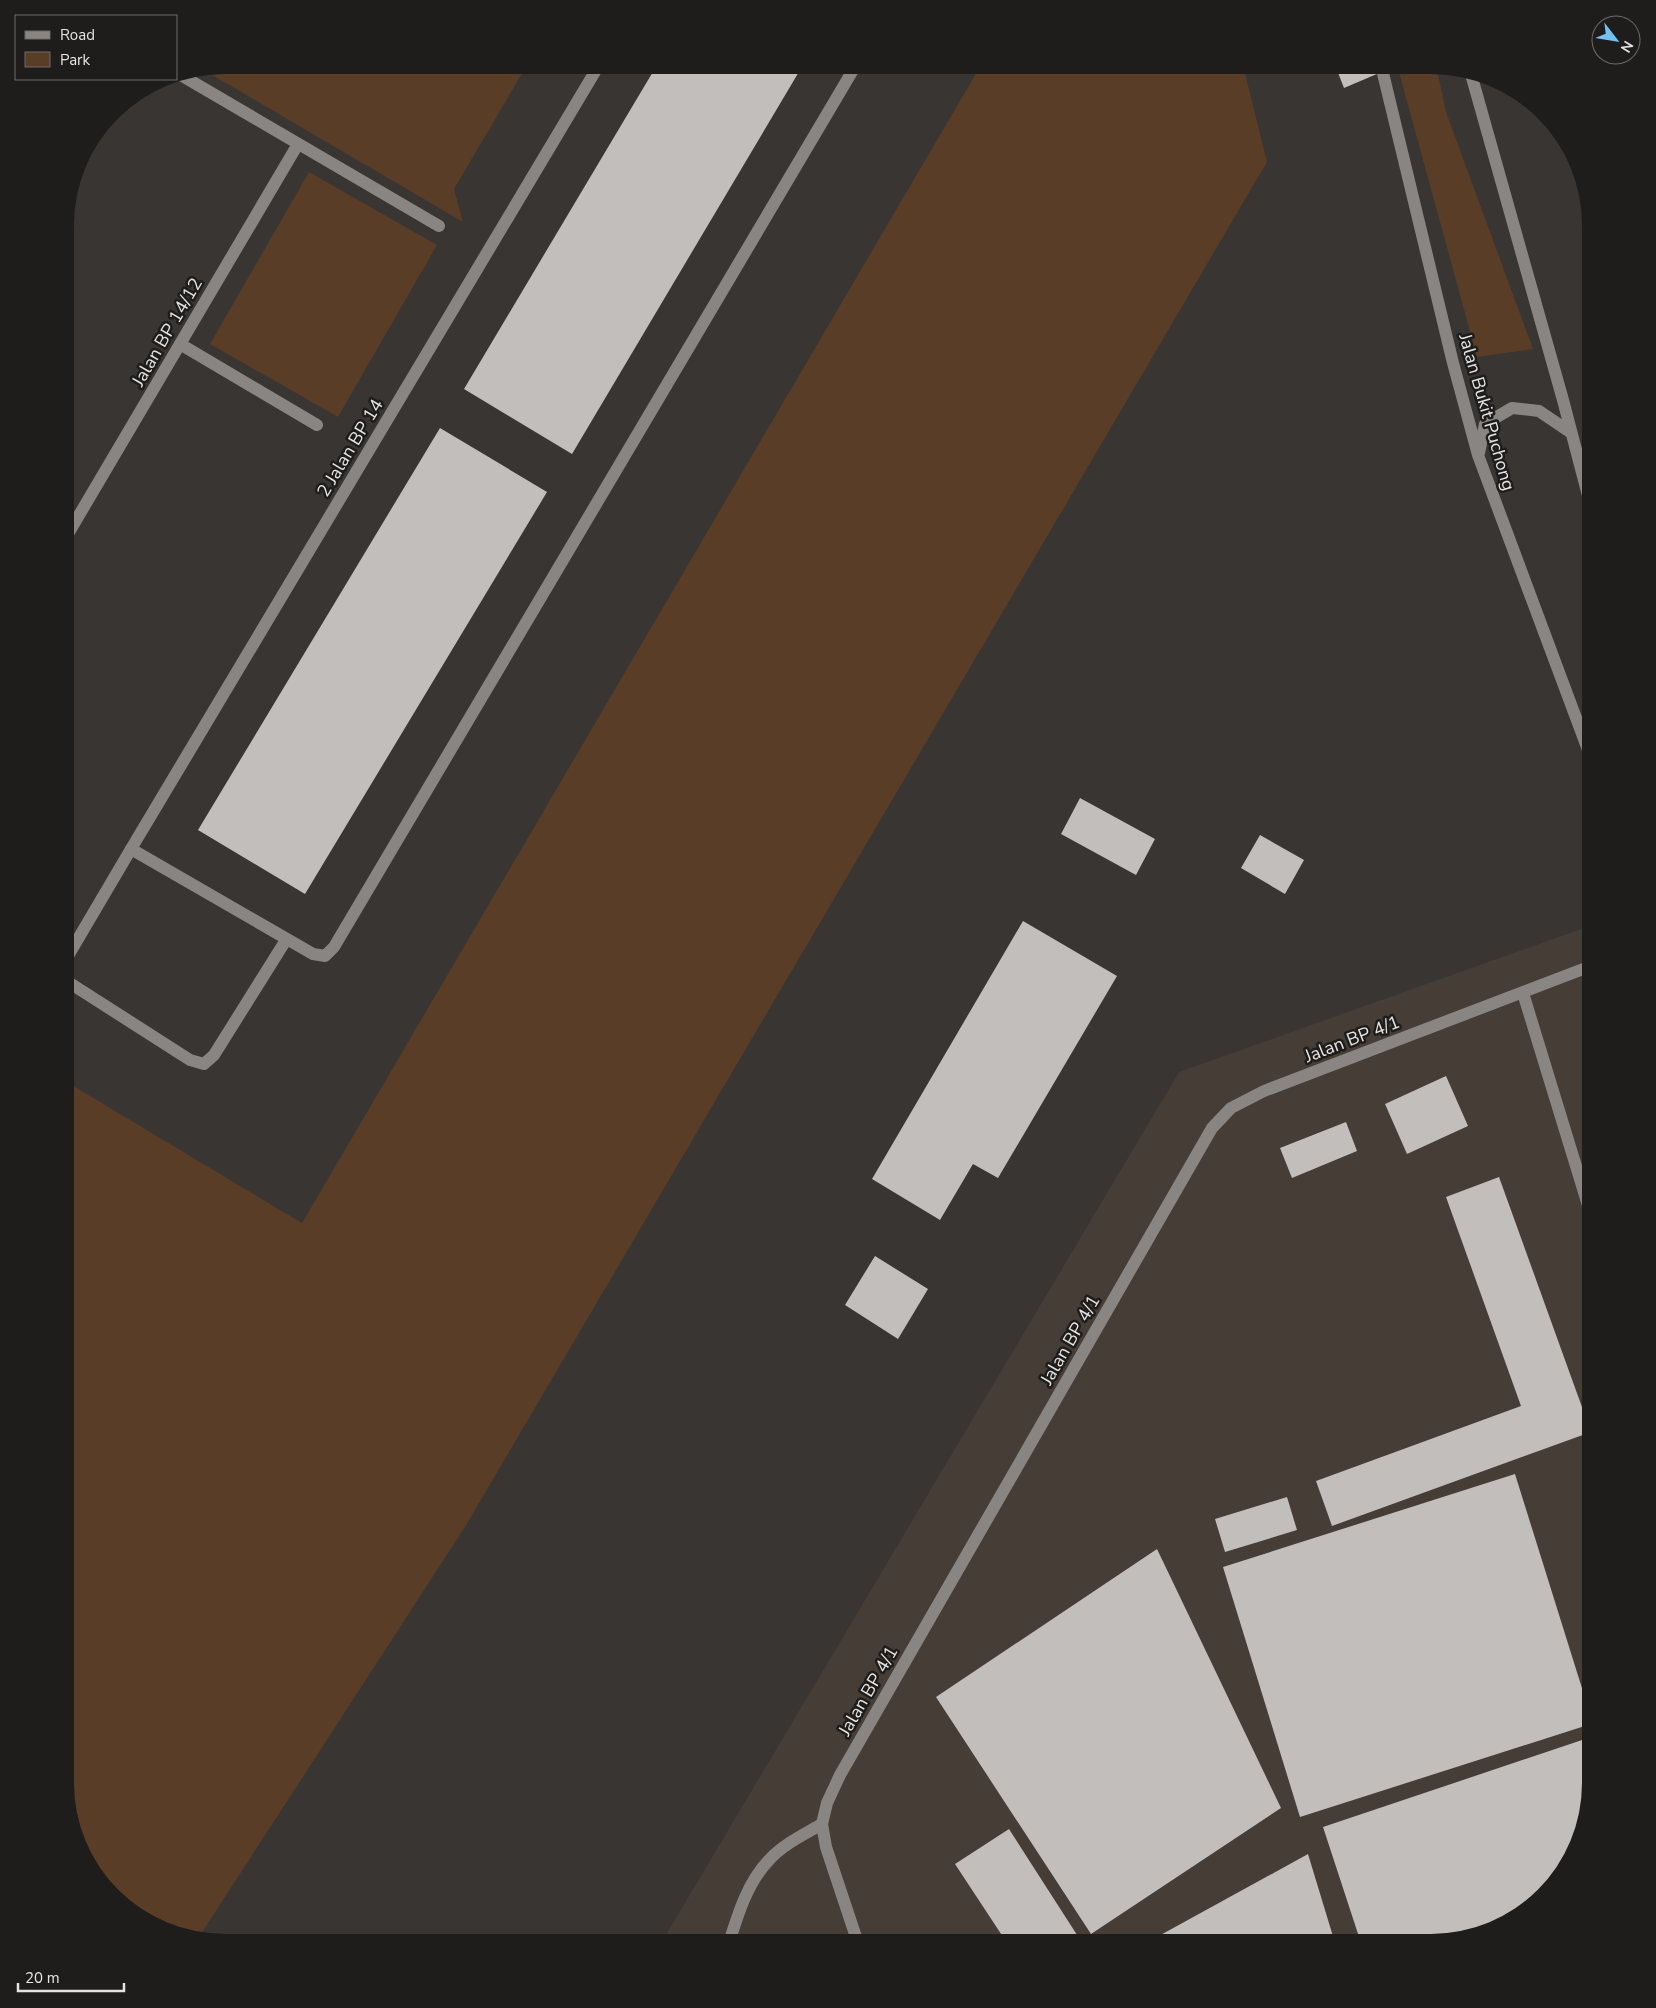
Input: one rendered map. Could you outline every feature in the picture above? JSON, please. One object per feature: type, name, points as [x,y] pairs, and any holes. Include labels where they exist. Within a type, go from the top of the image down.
[{"type":"street","name":"2 Jalan BP 14","points":[[74,945],[594,74]]},
{"type":"street","points":[[131,849],[313,954],[325,956],[334,947],[851,74]]},
{"type":"street","name":"Jalan Bukit Puchong","points":[[1383,74],[1453,363],[1478,455],[1582,734]]},
{"type":"street","points":[[187,79],[439,226]]},
{"type":"street","points":[[1473,80],[1582,475]]},
{"type":"street","name":"Jalan BP 14/12","points":[[74,524],[298,144]]},
{"type":"street","points":[[180,344],[318,426]]},
{"type":"street","points":[[1478,455],[1485,424],[1512,408],[1539,411],[1570,432]]},
{"type":"street","points":[[74,986],[190,1060],[204,1064],[214,1055],[286,940]]},
{"type":"street","name":"Jalan BP 4/1","points":[[855,1934],[826,1847],[822,1824],[827,1803],[840,1775],[1212,1128],[1231,1108],[1264,1091],[1582,969]]},
{"type":"street","points":[[1523,992],[1582,1185]]},
{"type":"street","points":[[732,1934],[750,1886],[770,1859],[822,1824]]},
{"type":"shaded area","points":[[1582,929],[1582,1783],[1581,1803],[1574,1832],[1567,1850],[1557,1867],[1531,1897],[1515,1909],[1498,1919],[1480,1926],[1451,1933],[666,1934],[1179,1072]]},
{"type":"green space","points":[[522,74],[454,189],[463,222],[212,75]]},
{"type":"green space","points":[[976,74],[1245,74],[1267,162],[465,1527],[202,1932],[158,1919],[125,1897],[111,1883],[89,1850],[82,1832],[75,1803],[74,1086],[302,1223]]},
{"type":"green space","points":[[1399,74],[1438,74],[1446,112],[1533,349],[1477,357]]},
{"type":"green space","points":[[309,172],[437,245],[338,417],[210,344]]},
{"type":"building","points":[[652,74],[798,74],[572,454],[464,389]]},
{"type":"building","points":[[1339,74],[1377,74],[1344,88]]},
{"type":"building","points":[[440,428],[547,492],[305,894],[198,830]]},
{"type":"building","points":[[1080,798],[1155,839],[1136,875],[1061,834]]},
{"type":"building","points":[[1260,835],[1304,860],[1285,894],[1241,868]]},
{"type":"building","points":[[1023,921],[1117,976],[998,1178],[973,1164],[940,1220],[872,1179]]},
{"type":"building","points":[[1446,1076],[1468,1126],[1407,1154],[1385,1104]]},
{"type":"building","points":[[1346,1122],[1357,1151],[1292,1178],[1280,1148]]},
{"type":"building","points":[[1499,1177],[1582,1407],[1582,1435],[1332,1526],[1316,1481],[1521,1406],[1446,1197]]},
{"type":"building","points":[[875,1256],[928,1289],[898,1339],[845,1305]]},
{"type":"building","points":[[1515,1474],[1582,1688],[1582,1727],[1300,1817],[1223,1567]]},
{"type":"building","points":[[1287,1497],[1297,1530],[1225,1552],[1215,1519]]},
{"type":"building","points":[[1157,1549],[1281,1808],[1091,1934],[936,1697]]},
{"type":"building","points":[[1582,1740],[1581,1803],[1574,1832],[1567,1850],[1545,1883],[1531,1897],[1498,1919],[1480,1926],[1451,1933],[1358,1934],[1323,1827]]},
{"type":"building","points":[[1009,1829],[1076,1934],[1001,1934],[955,1864]]},
{"type":"building","points":[[1308,1854],[1332,1934],[1162,1934]]}]
